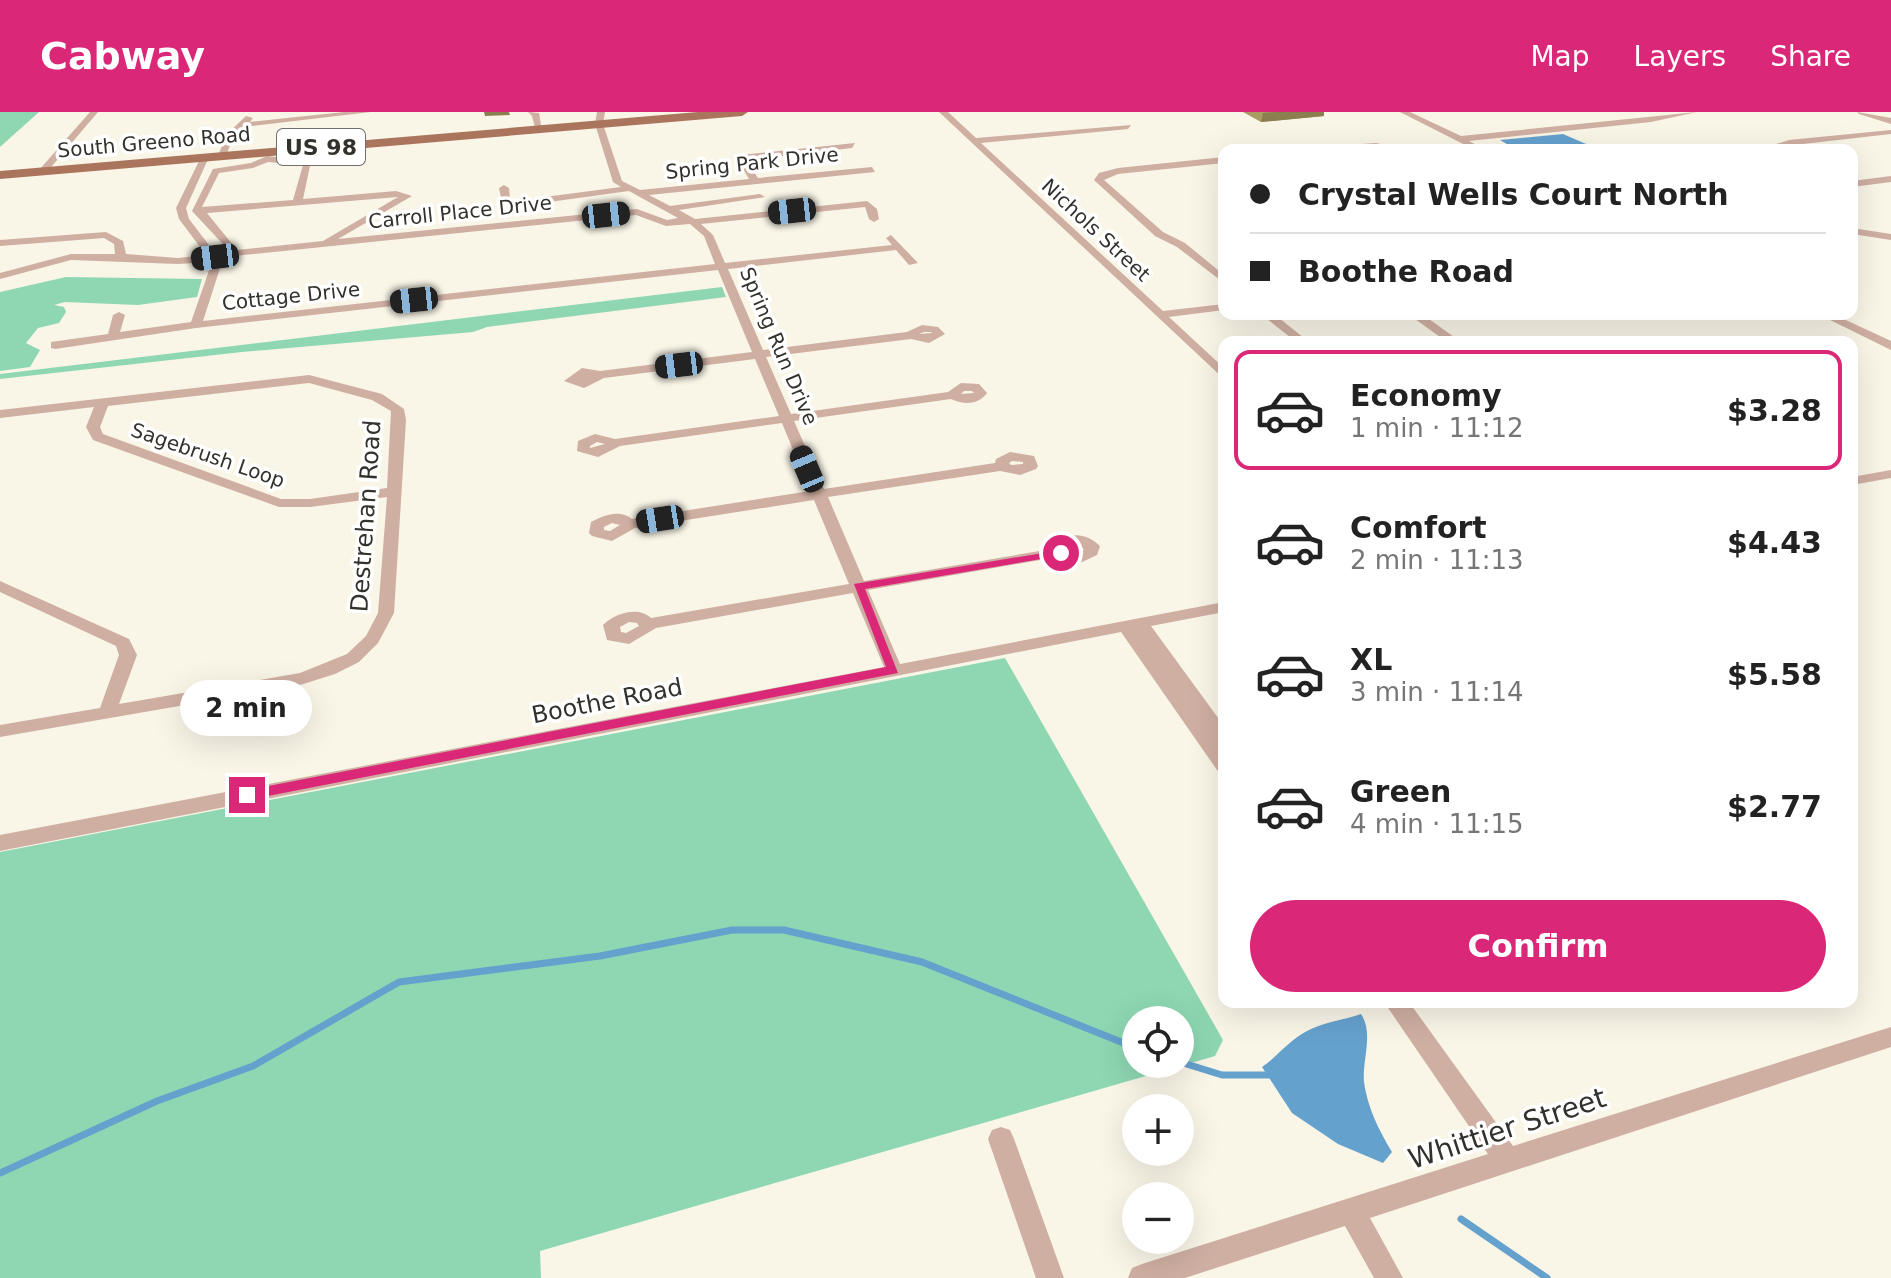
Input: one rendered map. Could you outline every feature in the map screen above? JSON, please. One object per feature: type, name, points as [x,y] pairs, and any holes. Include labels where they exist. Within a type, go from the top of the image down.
[{"type":"main road","name":"US 98","points":[[600,118],[742,112]]},
{"type":"main road","name":"South Greeno Road","points":[[0,175],[46,168],[268,155],[534,129],[600,118]]},
{"type":"street","points":[[46,168],[94,112]]},
{"type":"street","points":[[222,156],[229,137],[258,112]]},
{"type":"street","points":[[241,125],[367,112]]},
{"type":"street","points":[[532,112],[528,116],[534,129]]},
{"type":"street","name":"Nichols Street","points":[[943,112],[1218,369]]},
{"type":"street","points":[[1404,112],[1470,144]]},
{"type":"street","points":[[1460,139],[1651,120],[1693,112]]},
{"type":"street","points":[[1862,112],[1891,121]]},
{"type":"street","points":[[600,118],[618,182],[631,191]]},
{"type":"street","points":[[975,141],[1128,127]]},
{"type":"street","points":[[1789,143],[1891,132]]},
{"type":"street","points":[[755,181],[742,160],[744,157],[852,145]]},
{"type":"street","points":[[253,165],[268,155],[280,163]]},
{"type":"street","points":[[196,325],[218,266],[215,257],[181,213],[205,157]]},
{"type":"street","points":[[1218,161],[1102,175],[1101,185],[1159,234],[1181,245],[1218,275]]},
{"type":"street","points":[[297,202],[308,163],[253,165],[214,172],[197,211],[396,194],[407,196],[334,235],[327,243]]},
{"type":"street","name":"Spring Park Drive","points":[[504,188],[505,200],[513,204],[872,170]]},
{"type":"street","points":[[1858,183],[1891,179]]},
{"type":"street","name":"Spring Run Drive","points":[[631,191],[690,220],[708,235],[894,670]]},
{"type":"street","points":[[667,209],[760,197]]},
{"type":"street","name":"Carroll Place Drive","points":[[197,211],[234,253],[637,212],[666,223],[867,204],[872,209],[874,219]]},
{"type":"street","points":[[1858,232],[1891,237]]},
{"type":"street","points":[[0,243],[106,235],[119,243],[121,257]]},
{"type":"street","points":[[890,237],[913,263]]},
{"type":"street","name":"Cottage Drive","points":[[55,345],[196,325],[900,247]]},
{"type":"street","points":[[0,276],[71,257],[178,261],[215,257]]},
{"type":"street","points":[[1160,315],[1218,308]]},
{"type":"street","points":[[113,337],[119,315]]},
{"type":"street","points":[[1275,320],[1295,336]]},
{"type":"street","points":[[1423,320],[1445,336]]},
{"type":"street","points":[[1837,320],[1891,346]]},
{"type":"street","points":[[140,348],[144,334]]},
{"type":"street","points":[[598,375],[914,335]]},
{"type":"street","name":"Destrehan Road","points":[[0,414],[295,379],[321,381],[377,397],[392,404],[399,414],[386,613],[379,633],[359,655],[332,669],[300,679],[0,731]]},
{"type":"street","points":[[613,443],[953,395]]},
{"type":"street","name":"Sagebrush Loop","points":[[103,402],[93,427],[98,437],[255,497],[293,504],[392,492]]},
{"type":"street","points":[[629,524],[1002,466]]},
{"type":"street","points":[[1858,480],[1891,474]]},
{"type":"street","points":[[648,624],[1060,552]]},
{"type":"street","points":[[0,586],[123,643],[128,655],[107,712]]},
{"type":"street","name":"Boothe Road","points":[[0,843],[1218,608]]},
{"type":"street","points":[[1132,623],[1218,732]]},
{"type":"street","points":[[1132,623],[1218,756]]},
{"type":"street","points":[[1400,1008],[1508,1161]]},
{"type":"street","name":"Whittier Street","points":[[1142,1278],[1891,1037]]},
{"type":"street","points":[[1001,1139],[1050,1278]]},
{"type":"street","points":[[1352,1212],[1389,1278]]},
{"type":"green space","points":[[0,112],[39,112],[0,147]]},
{"type":"green space","points":[[66,277],[202,279],[197,297],[138,305],[65,302],[54,305],[64,307],[66,312],[59,323],[38,328],[26,343],[40,350],[30,367],[0,371],[0,292]]},
{"type":"green space","points":[[722,287],[726,297],[487,327],[473,332],[242,352],[0,379],[0,374]]},
{"type":"green space","points":[[1005,658],[1223,1040],[1215,1056],[1194,1062],[1194,1006],[1122,1006],[1122,1078],[1139,1078],[540,1251],[541,1278],[0,1278],[0,852]]},
{"type":"water","points":[[1563,134],[1586,144],[1507,144],[1500,140]]},
{"type":"water","points":[[1361,1014],[1367,1030],[1364,1082],[1368,1100],[1392,1152],[1383,1163],[1338,1144],[1292,1113],[1262,1067],[1307,1031]]},
{"type":"waterway","points":[[0,1173],[157,1101],[253,1066],[399,982],[600,956],[732,930],[784,930],[922,962],[1122,1042]]},
{"type":"waterway","points":[[1194,1066],[1222,1075],[1274,1075]]},
{"type":"waterway","points":[[1461,1219],[1547,1278]]},
{"type":"route","points":[[247,795],[894,670],[859,587],[1061,553]]}]
